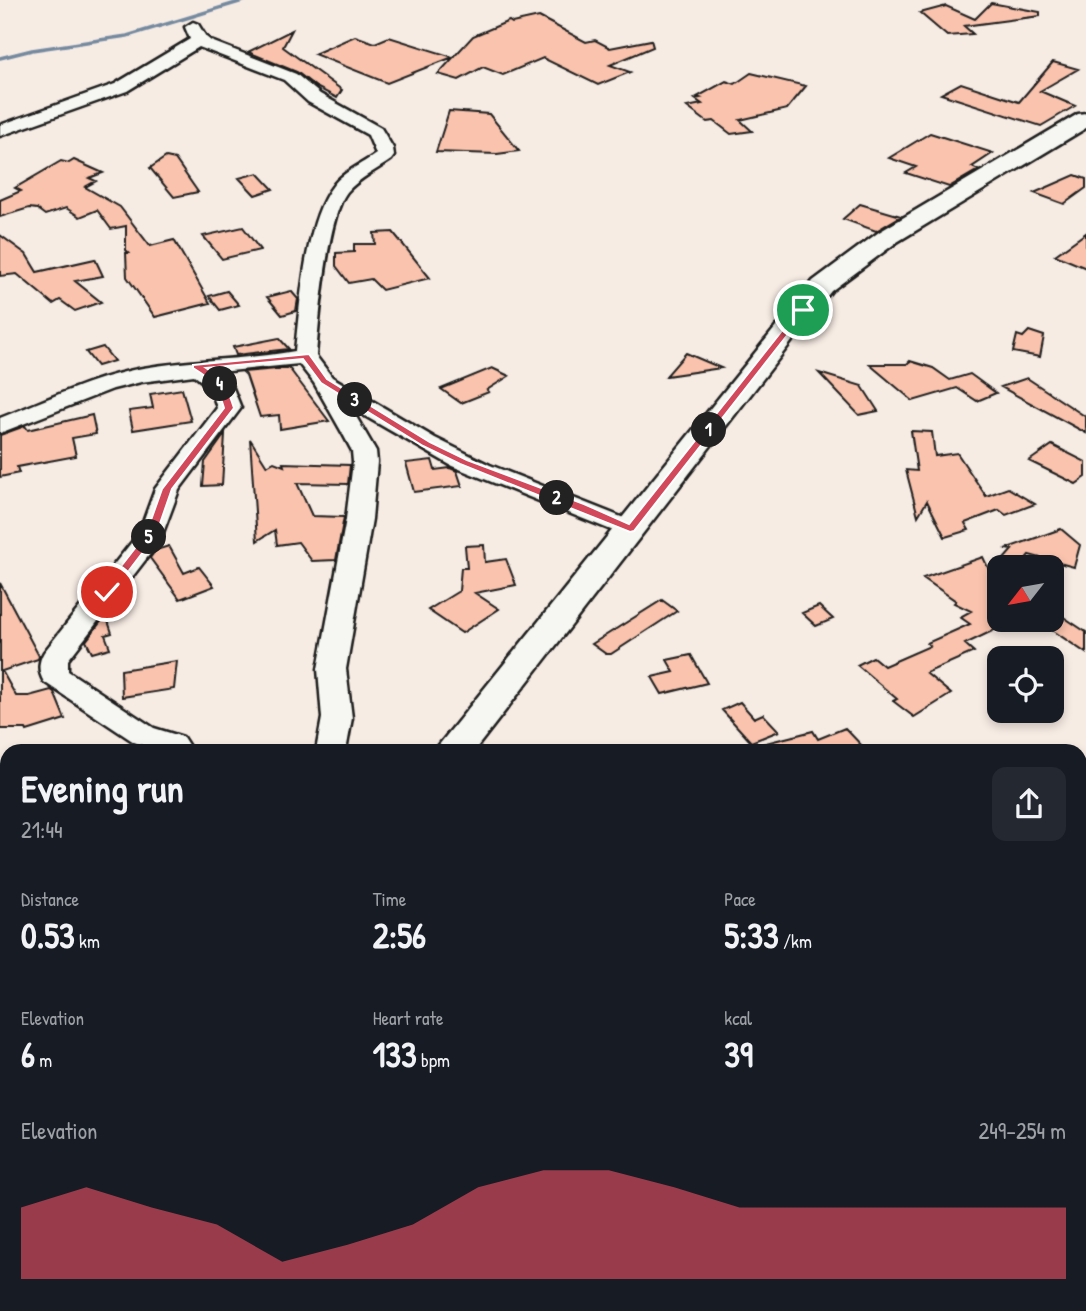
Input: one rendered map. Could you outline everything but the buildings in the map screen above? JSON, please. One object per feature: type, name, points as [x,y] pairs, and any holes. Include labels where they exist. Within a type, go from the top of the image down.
[{"type":"main road","points":[[459,744],[822,286],[888,237],[1086,119]]},
{"type":"street","points":[[0,131],[43,112],[115,90],[150,74],[196,33],[239,59],[290,77],[334,111],[375,132],[384,148],[385,156],[378,163],[340,188],[326,215],[311,299],[305,356],[324,381],[364,451],[365,462],[359,519],[333,659],[333,696],[337,718],[332,744]]},
{"type":"street","points":[[0,426],[113,382],[197,366],[305,356]]},
{"type":"street","points":[[172,744],[144,735],[54,675],[54,659],[151,535],[167,489],[229,408],[222,387],[215,378],[197,366]]},
{"type":"street","points":[[324,381],[426,444],[630,529]]},
{"type":"waterway","points":[[0,58],[32,50],[127,36],[246,0]]},
{"type":"route","points":[[107,592],[151,535],[167,489],[229,408],[222,387],[215,378],[197,366],[305,356],[324,381],[426,444],[630,529],[803,310]]}]
